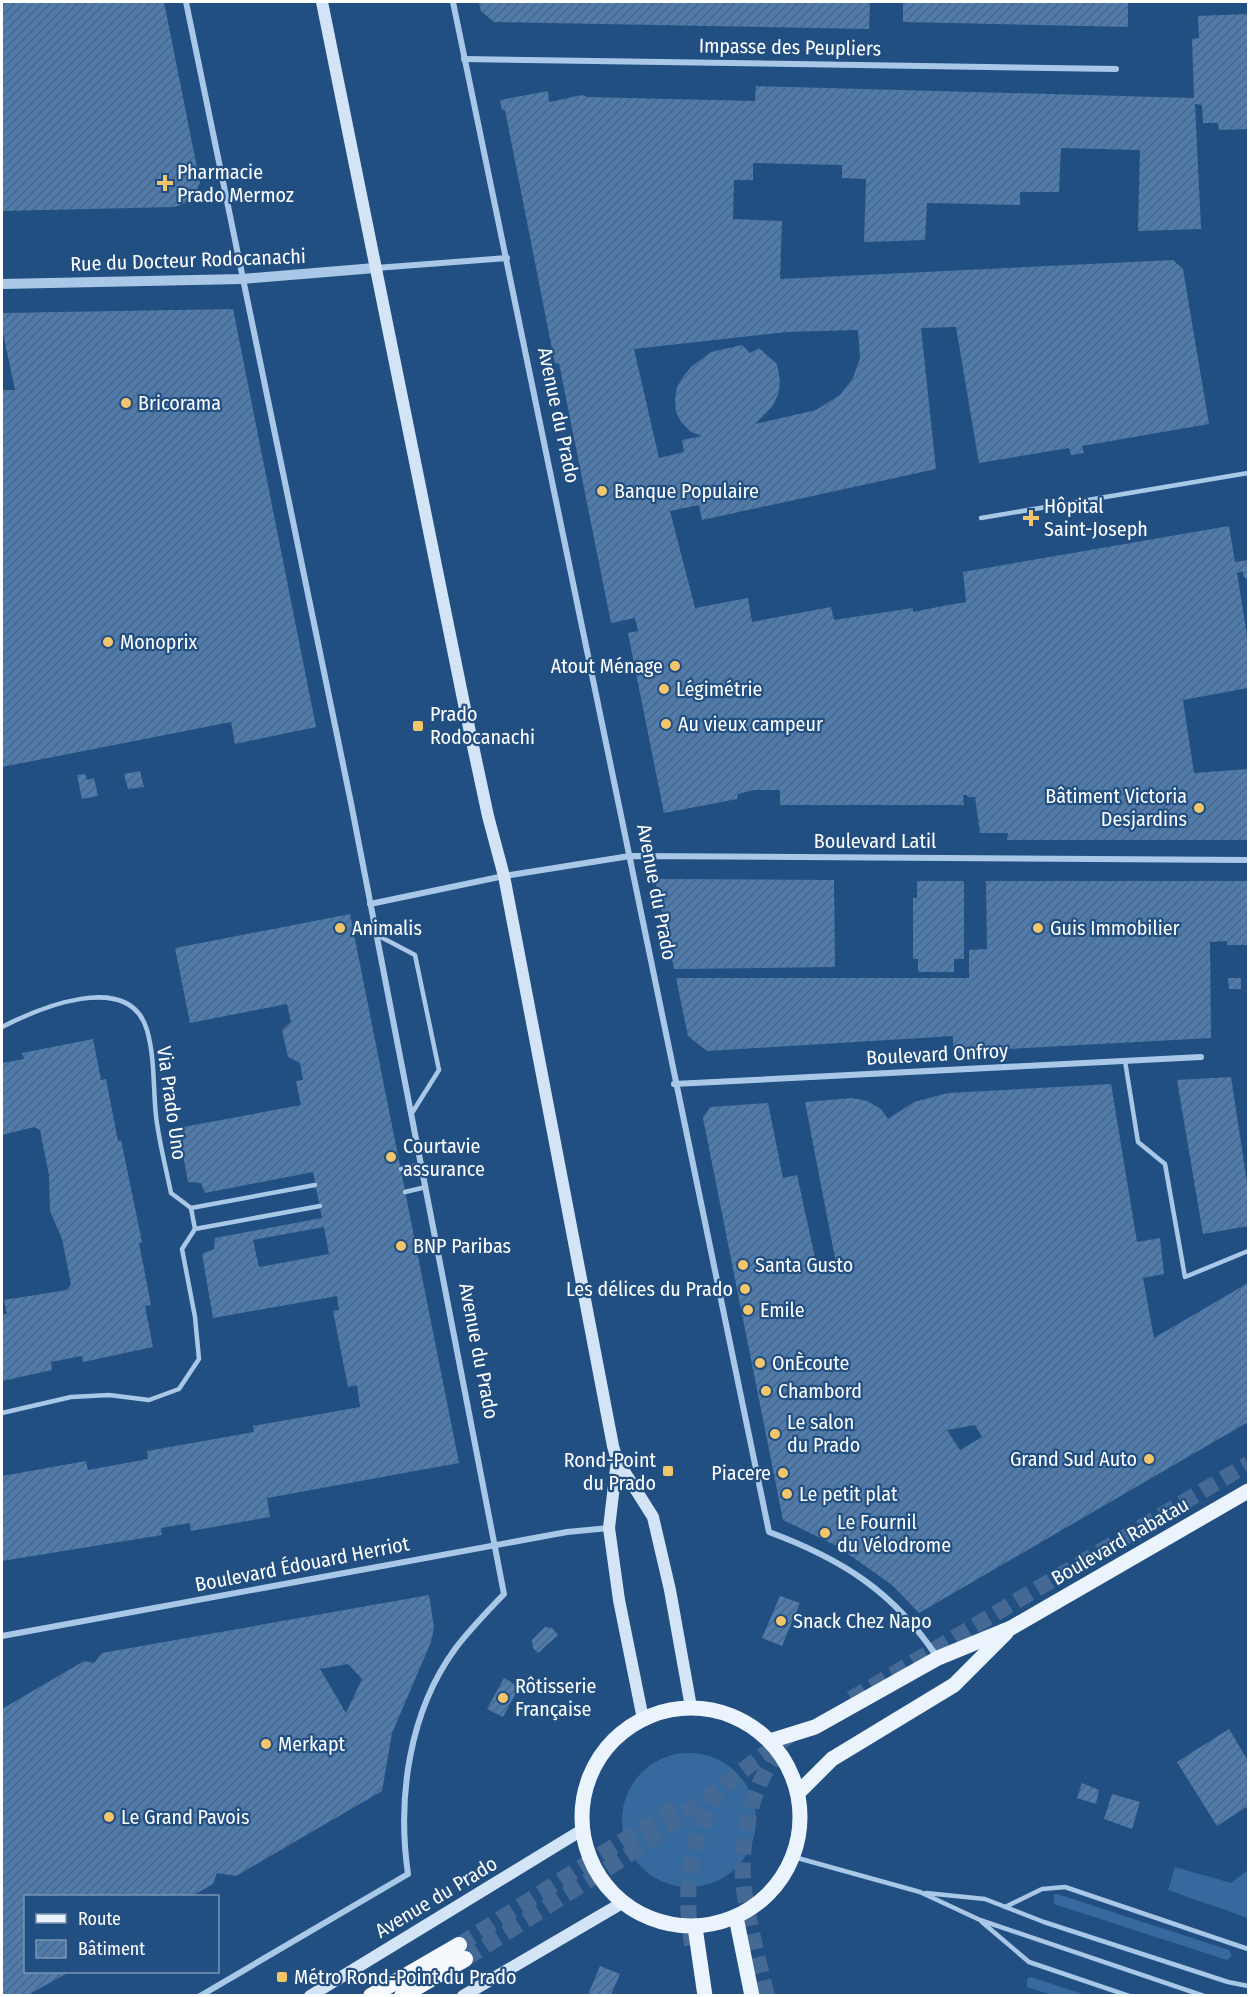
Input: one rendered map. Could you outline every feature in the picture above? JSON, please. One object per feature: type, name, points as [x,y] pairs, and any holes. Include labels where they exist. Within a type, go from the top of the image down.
[{"type":"highway","points":[[371,1995],[462,1952],[402,1995]]},
{"type":"main road","points":[[322,2],[488,816],[504,876],[617,1460],[609,1528],[619,1600],[643,1719]]},
{"type":"main road","points":[[617,1460],[653,1517],[670,1590],[691,1707]]},
{"type":"main road","name":"Boulevard Rabatau","points":[[770,1741],[815,1727],[938,1658],[1011,1628],[1248,1491]]},
{"type":"main road","name":"Boulevard Rabatau","points":[[798,1793],[832,1759],[954,1685],[1011,1628]]},
{"type":"main road","points":[[691,1707],[738,1718],[770,1741],[788,1765],[798,1793],[800,1836],[794,1857],[768,1895],[736,1917],[695,1927],[657,1921],[622,1903],[603,1882],[589,1858],[582,1830],[583,1803],[590,1777],[602,1754],[621,1734],[643,1719],[691,1707]]},
{"type":"main road","name":"Avenue du Prado","points":[[310,1995],[582,1830]]},
{"type":"main road","points":[[463,1995],[622,1903]]},
{"type":"main road","points":[[736,1917],[752,1995]]},
{"type":"main road","points":[[695,1927],[705,1995]]},
{"type":"street","name":"Avenue du Prado","points":[[186,2],[377,935],[504,1594],[454,1650],[438,1676],[415,1734],[403,1796],[403,1839],[408,1874],[200,1995]]},
{"type":"street","name":"Avenue du Prado","points":[[453,2],[769,1532],[834,1559],[860,1575],[900,1610],[938,1658]]},
{"type":"street","name":"Impasse des Peupliers","points":[[464,58],[1116,69]]},
{"type":"street","points":[[375,268],[507,258]]},
{"type":"street","name":"Rue du Docteur Rodocanachi","points":[[2,284],[242,279],[375,268]]},
{"type":"street","name":"Boulevard Latil","points":[[504,876],[630,856],[1248,860]]},
{"type":"street","points":[[370,904],[504,876]]},
{"type":"street","name":"Boulevard Onfroy","points":[[675,1084],[1201,1057]]},
{"type":"street","name":"Boulevard Édouard Herriot","points":[[2,1636],[567,1532],[609,1528]]},
{"type":"lane","points":[[981,518],[1248,473]]},
{"type":"lane","points":[[377,935],[415,955],[439,1070],[412,1113]]},
{"type":"lane","name":"Via Prado Uno","points":[[2,1027],[39,1009],[93,996],[117,999],[134,1011],[146,1028],[155,1084],[156,1116],[171,1193],[191,1209]]},
{"type":"lane","points":[[1125,1061],[1138,1142],[1165,1164],[1185,1277],[1248,1251]]},
{"type":"lane","points":[[401,1169],[422,1164]]},
{"type":"lane","points":[[2,1413],[71,1397],[109,1395],[149,1400],[179,1389],[199,1359],[195,1317],[182,1249],[195,1229],[191,1209],[315,1185]]},
{"type":"lane","points":[[405,1192],[427,1187]]},
{"type":"lane","points":[[195,1229],[320,1206]]},
{"type":"lane","points":[[794,1857],[920,1892],[985,1899],[1044,1922],[1228,1982],[1248,1986]]},
{"type":"lane","points":[[1004,1907],[1042,1888],[1065,1887],[1248,1949]]},
{"type":"lane","points":[[920,1892],[980,1920],[1204,1995]]},
{"type":"lane","points":[[980,1920],[1029,1962],[1129,1995]]},
{"type":"shaded area","points":[[689,1753],[714,1758],[736,1773],[751,1795],[756,1820],[751,1845],[736,1867],[714,1882],[689,1887],[664,1882],[642,1867],[627,1845],[622,1820],[627,1795],[642,1773],[664,1758]]},
{"type":"shaded area","points":[[1175,1867],[1231,1883],[1248,1870],[1248,1918],[1168,1890]]},
{"type":"shaded area","points":[[1057,1894],[1229,1950],[1232,1956],[1227,1960],[1054,1904],[1054,1895]]},
{"type":"shaded area","points":[[1031,1977],[1086,1995],[1052,1995],[1027,1987],[1027,1979]]},
{"type":"building","points":[[2,2],[164,2],[200,183],[190,201],[175,207],[2,211]]},
{"type":"building","points":[[479,2],[870,2],[869,29],[494,22],[481,11]]},
{"type":"building","points":[[903,2],[1128,2],[1128,27],[903,22]]},
{"type":"building","points":[[1248,14],[1248,129],[1219,130],[1218,123],[1203,123],[1202,105],[1195,104],[1201,229],[1138,231],[1140,150],[1061,148],[1059,192],[1020,192],[1020,205],[927,203],[925,240],[864,242],[866,179],[842,178],[842,165],[753,163],[753,180],[734,180],[733,219],[782,221],[780,279],[1173,260],[1183,269],[1209,424],[1082,446],[1084,453],[1071,455],[1069,448],[979,463],[956,327],[921,328],[936,469],[702,520],[699,505],[670,511],[695,608],[748,598],[752,622],[831,607],[834,620],[913,608],[913,612],[966,602],[963,572],[1229,526],[1235,562],[1248,560],[1248,580],[1243,576],[1243,571],[1237,573],[1248,642],[1248,688],[1183,700],[1194,773],[1248,769],[1248,840],[1007,840],[1008,833],[980,833],[975,797],[967,797],[967,795],[963,795],[964,805],[780,805],[780,790],[754,790],[738,794],[737,799],[664,813],[628,633],[638,631],[635,618],[611,623],[559,363],[555,364],[505,110],[502,110],[500,100],[548,91],[549,102],[582,95],[587,97],[755,101],[756,86],[1194,98],[1192,39],[1199,38],[1198,16]],"holes":[[[858,330],[860,358],[853,378],[840,395],[816,410],[755,424],[772,407],[778,395],[780,381],[777,364],[759,348],[750,353],[742,345],[711,352],[691,367],[683,377],[677,387],[675,400],[676,412],[681,422],[691,432],[702,436],[682,440],[684,452],[659,458],[634,349],[786,332]]]},
{"type":"building","points":[[233,309],[316,727],[235,744],[231,722],[2,767],[2,390],[15,390],[2,328],[2,313]]},
{"type":"building","points":[[140,771],[144,787],[128,789],[124,774]]},
{"type":"building","points":[[85,774],[87,780],[94,778],[98,796],[82,799],[77,775]]},
{"type":"building","points":[[655,879],[834,880],[835,967],[674,969]]},
{"type":"building","points":[[917,881],[964,881],[964,959],[954,959],[954,972],[918,972],[918,959],[913,959],[913,898],[917,898]]},
{"type":"building","points":[[986,881],[1248,881],[1248,945],[1227,945],[1227,941],[1210,942],[1211,1038],[953,1052],[953,1036],[707,1051],[688,1036],[676,978],[969,978],[969,950],[987,949]]},
{"type":"building","points":[[350,914],[459,1463],[267,1498],[270,1517],[191,1531],[190,1523],[161,1528],[162,1535],[2,1561],[2,1476],[86,1461],[88,1470],[148,1459],[147,1451],[254,1432],[253,1426],[360,1407],[357,1385],[348,1387],[333,1311],[339,1310],[337,1296],[213,1318],[202,1254],[214,1249],[215,1238],[322,1218],[313,1172],[205,1193],[201,1183],[188,1182],[178,1128],[301,1105],[296,1081],[303,1080],[300,1063],[288,1057],[282,1030],[291,1022],[287,1004],[190,1023],[175,948]],"holes":[[[324,1227],[329,1254],[259,1267],[253,1240]]]},
{"type":"building","points":[[1228,978],[1241,978],[1241,989],[1229,989]]},
{"type":"building","points":[[93,1039],[101,1080],[106,1079],[118,1141],[121,1140],[142,1242],[139,1243],[151,1305],[145,1306],[153,1347],[83,1362],[82,1356],[51,1362],[52,1370],[2,1381],[2,1315],[7,1314],[4,1300],[67,1290],[71,1284],[62,1239],[50,1211],[49,1175],[40,1130],[34,1127],[2,1135],[2,1063],[24,1059],[22,1053]]},
{"type":"building","points":[[1231,1077],[1248,1189],[1248,1226],[1203,1234],[1177,1080]]},
{"type":"building","points":[[1111,1084],[1137,1242],[1160,1238],[1164,1274],[1143,1278],[1154,1338],[1248,1283],[1248,1422],[919,1613],[892,1585],[837,1546],[783,1520],[703,1118],[710,1107],[768,1103],[783,1178],[797,1175],[817,1267],[836,1263],[805,1102],[852,1098],[867,1101],[881,1109],[888,1119],[914,1102],[948,1093]],"holes":[[[975,1425],[982,1437],[960,1450],[947,1430]]]},
{"type":"building","points":[[429,1595],[434,1627],[431,1642],[392,1733],[382,1791],[236,1876],[217,1873],[213,1884],[194,1895],[24,1895],[24,1973],[67,1973],[28,1995],[2,1995],[2,1709],[84,1661],[94,1663],[102,1653]],"holes":[[[348,1664],[362,1679],[346,1713],[320,1669]]]},
{"type":"building","name":"Snack Chez Napo","points":[[780,1596],[800,1603],[782,1646],[762,1638]]},
{"type":"building","points":[[545,1627],[552,1628],[558,1635],[538,1653],[533,1648],[532,1640]]},
{"type":"building","name":"Rôtisserie Française","points":[[504,1678],[519,1687],[503,1717],[487,1709]]},
{"type":"building","points":[[1229,1729],[1248,1761],[1248,1806],[1217,1826],[1177,1762]]},
{"type":"building","points":[[1082,1783],[1099,1790],[1096,1804],[1077,1798]]},
{"type":"building","points":[[1112,1794],[1140,1802],[1132,1829],[1104,1819]]},
{"type":"building","points":[[600,1966],[620,1974],[611,1995],[588,1995]]},
{"type":"tunnel","points":[[851,1699],[1248,1464]]},
{"type":"tunnel","points":[[465,1959],[639,1848],[790,1735]]},
{"type":"tunnel","points":[[767,1996],[747,1908],[743,1858],[748,1818],[754,1799],[761,1780],[781,1748]]},
{"type":"tunnel","points":[[692,1945],[688,1904],[691,1866],[700,1829],[718,1791]]},
{"type":"tunnel","points":[[459,1945],[679,1805]]},
{"type":"place","name":"Pharmacie Prado Mermoz","points":[[165,183]]},
{"type":"place","name":"Bricorama","points":[[126,403]]},
{"type":"place","name":"Banque Populaire","points":[[602,491]]},
{"type":"place","name":"Hôpital Saint-Joseph","points":[[1031,518]]},
{"type":"place","name":"Monoprix","points":[[108,642]]},
{"type":"place","name":"Atout Ménage","points":[[675,666]]},
{"type":"place","name":"Légimétrie","points":[[664,689]]},
{"type":"place","name":"Au vieux campeur","points":[[666,724]]},
{"type":"place","name":"Prado Rodocanachi","points":[[418,726]]},
{"type":"place","name":"Bâtiment Victoria Desjardins","points":[[1199,808]]},
{"type":"place","name":"Animalis","points":[[340,928]]},
{"type":"place","name":"Guis Immobilier","points":[[1038,928]]},
{"type":"place","name":"Courtavie assurance","points":[[391,1157]]},
{"type":"place","name":"BNP Paribas","points":[[401,1246]]},
{"type":"place","name":"Santa Gusto","points":[[743,1265]]},
{"type":"place","name":"Les délices du Prado","points":[[745,1289]]},
{"type":"place","name":"Emile","points":[[748,1310]]},
{"type":"place","name":"OnÈcoute","points":[[760,1363]]},
{"type":"place","name":"Chambord","points":[[766,1391]]},
{"type":"place","name":"Le salon du Prado","points":[[775,1434]]},
{"type":"place","name":"Grand Sud Auto","points":[[1149,1459]]},
{"type":"place","name":"Rond-Point du Prado","points":[[668,1471]]},
{"type":"place","name":"Piacere","points":[[783,1473]]},
{"type":"place","name":"Le petit plat","points":[[787,1494]]},
{"type":"place","name":"Le Fournil du Vélodrome","points":[[825,1533]]},
{"type":"place","name":"Snack Chez Napo","points":[[781,1621]]},
{"type":"place","name":"Rôtisserie Française","points":[[503,1698]]},
{"type":"place","name":"Merkapt","points":[[266,1744]]},
{"type":"place","name":"Le Grand Pavois","points":[[109,1817]]},
{"type":"place","name":"Métro Rond-Point du Prado","points":[[282,1977]]}]
